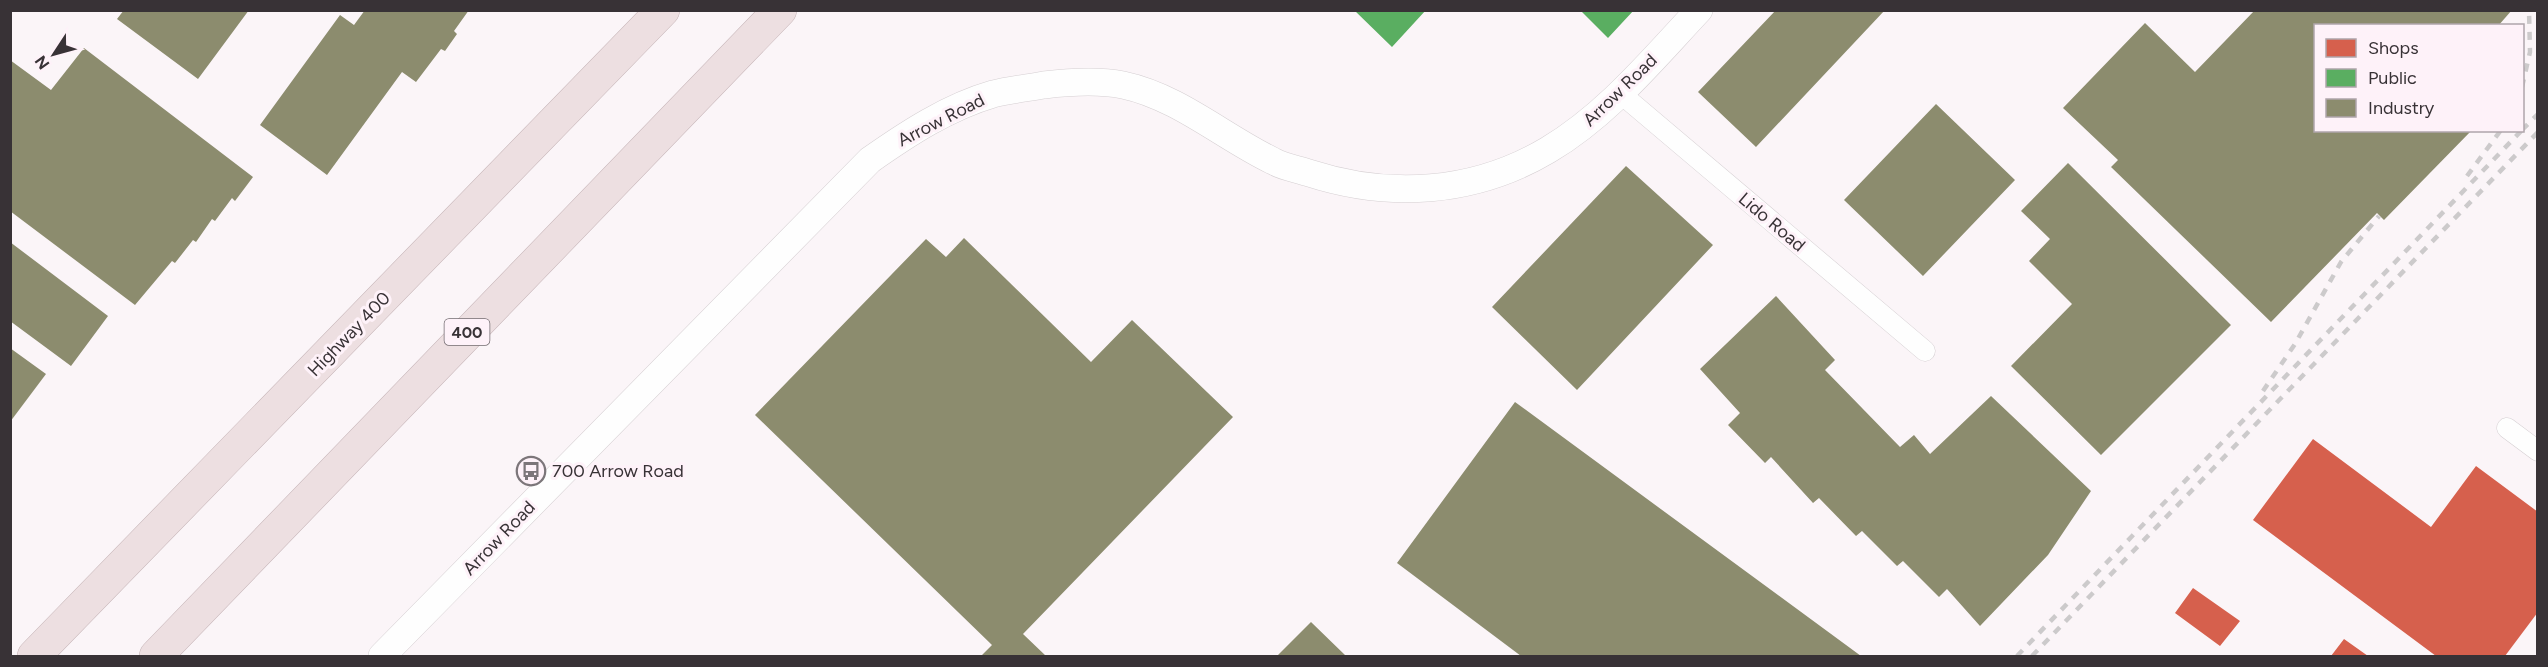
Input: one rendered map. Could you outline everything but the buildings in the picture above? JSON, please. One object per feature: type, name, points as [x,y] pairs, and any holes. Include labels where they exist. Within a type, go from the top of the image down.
[{"type":"highway","name":"Highway 400","points":[[34,657],[663,10]]},
{"type":"highway","name":"400","points":[[156,657],[780,10]]},
{"type":"street","name":"Arrow Road","points":[[382,657],[870,160],[906,135],[946,114],[993,94],[1032,87],[1069,82],[1122,85],[1156,95],[1274,162],[1327,179],[1363,188],[1403,190],[1445,188],[1517,165],[1554,146],[1595,117],[1699,10]]},
{"type":"street","name":"Lido Road","points":[[1620,93],[1925,351]]},
{"type":"street","points":[[2507,428],[2538,451]]},
{"type":"railway","points":[[2524,78],[2530,52],[2529,10]]},
{"type":"railway","points":[[2524,128],[2538,114]]},
{"type":"railway","points":[[2467,176],[2500,132]]},
{"type":"railway","points":[[2017,656],[2520,132]]},
{"type":"railway","points":[[2032,656],[2538,132]]},
{"type":"railway","points":[[2263,391],[2295,344],[2341,262],[2379,216]]},
{"type":"place","name":"700 Arrow Road","points":[[531,471]]}]
